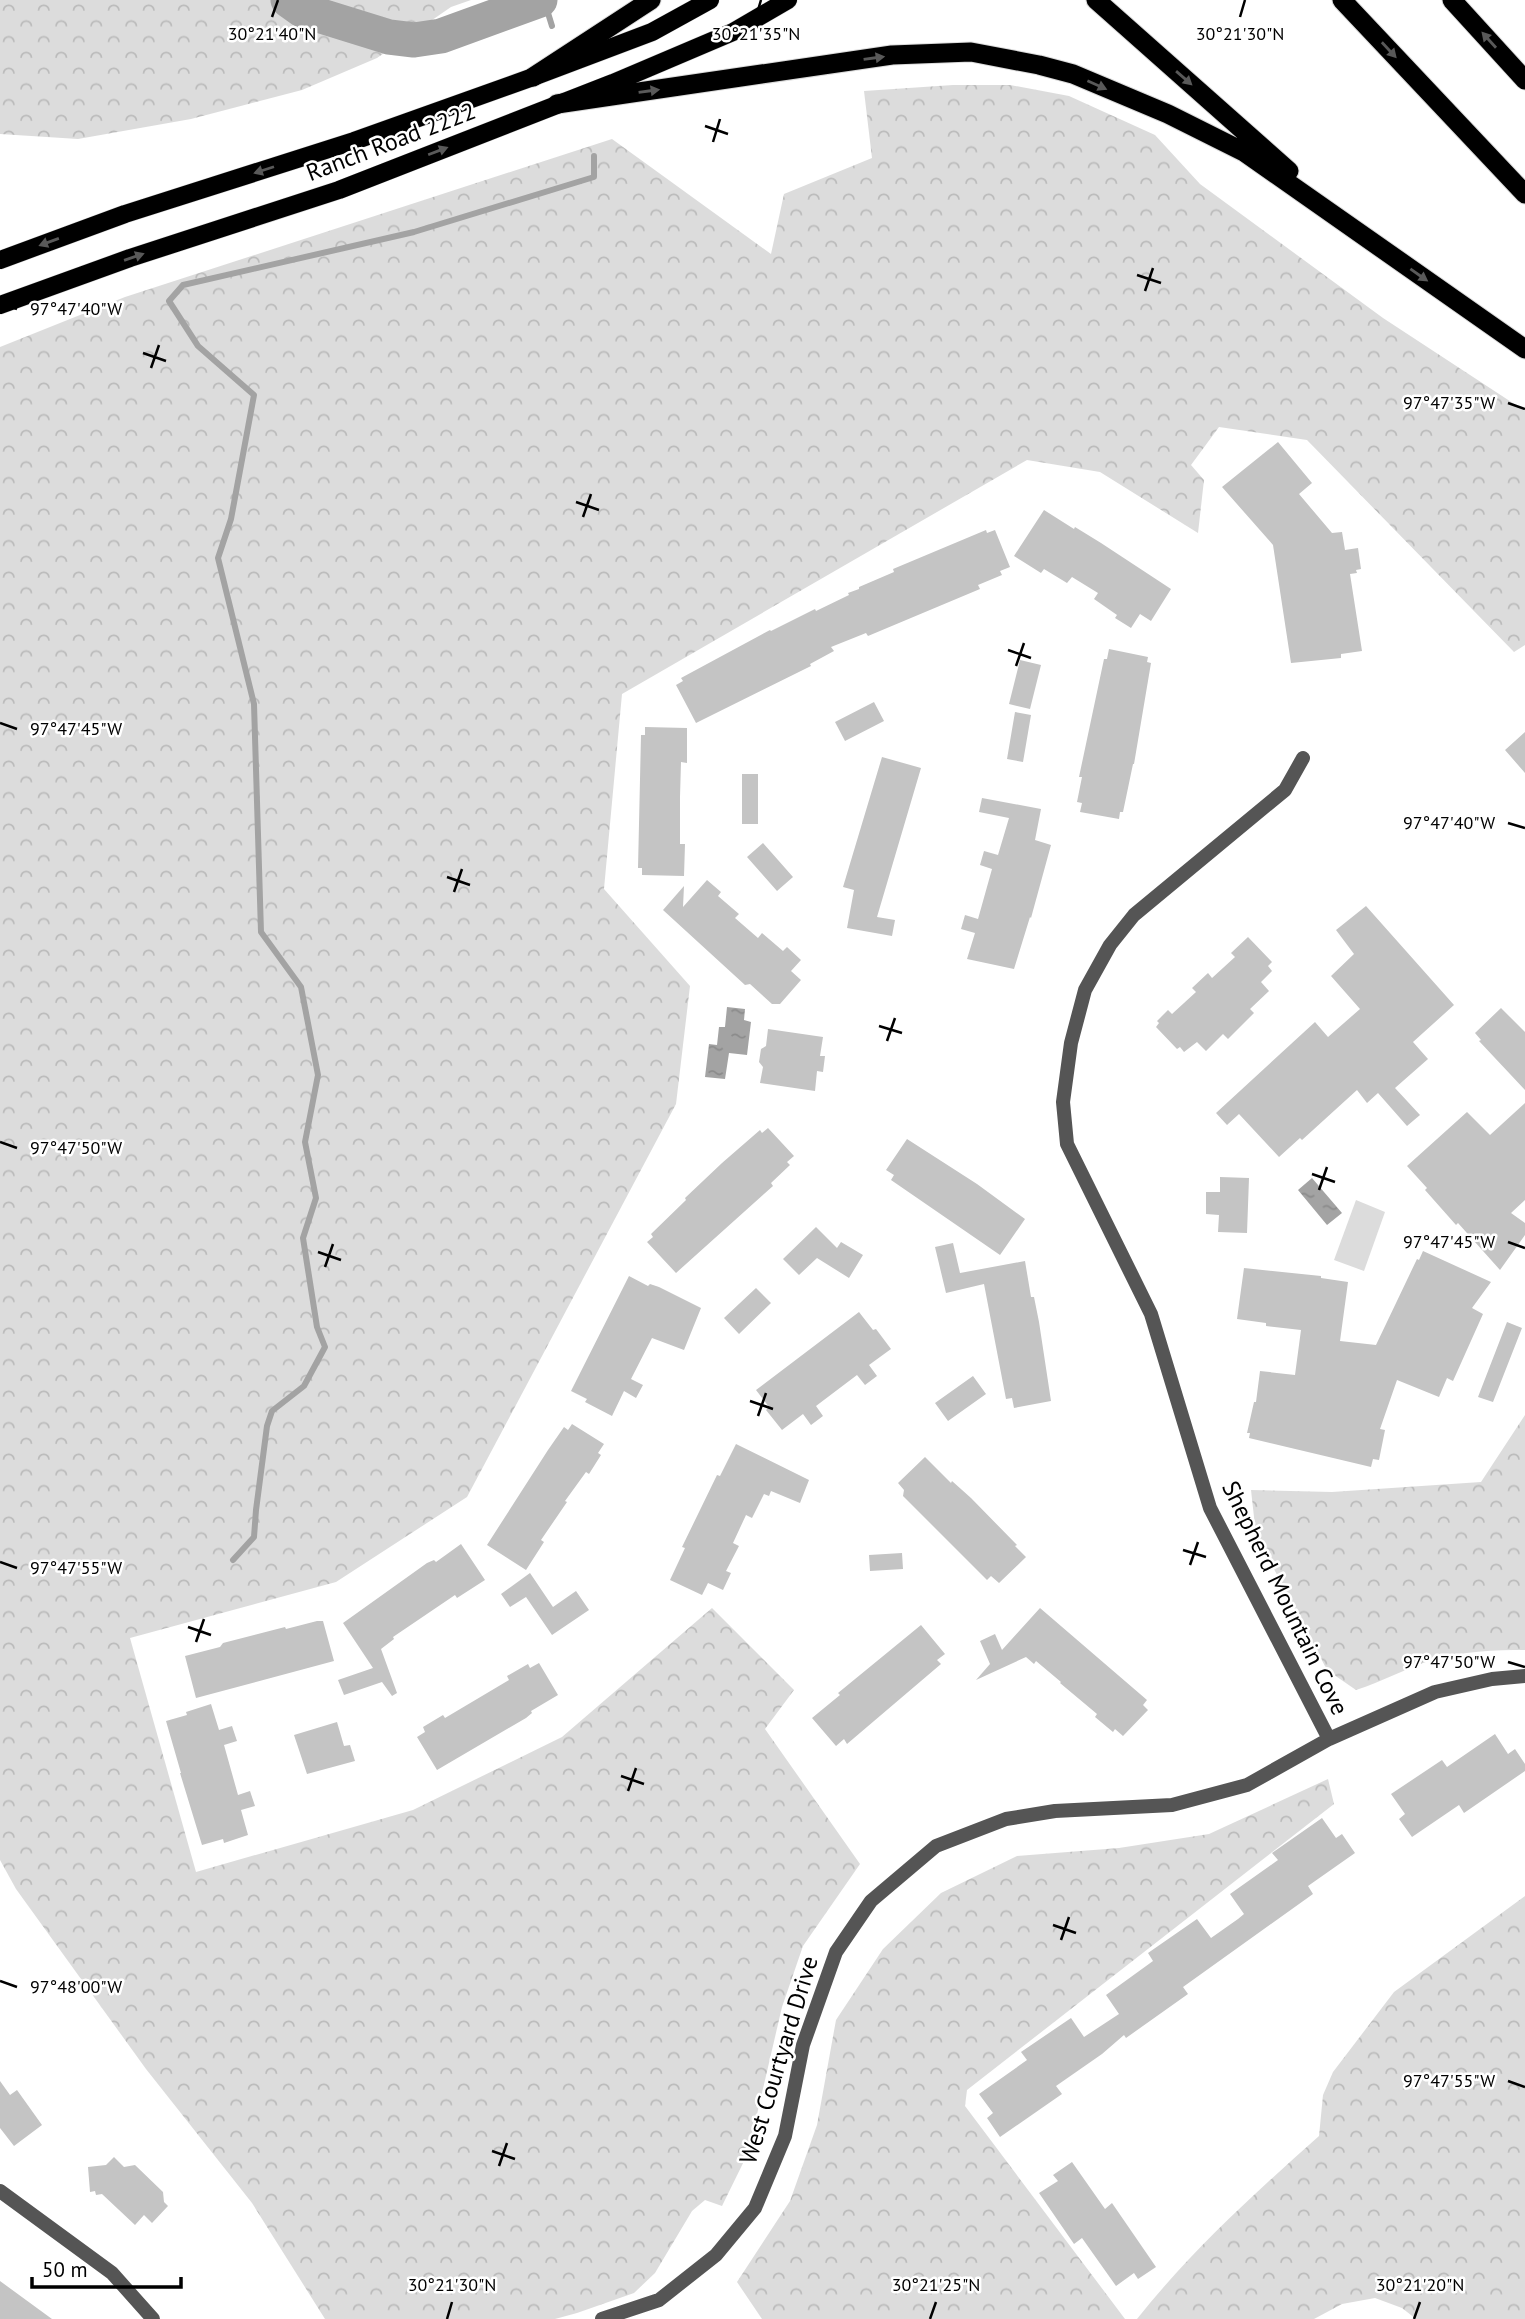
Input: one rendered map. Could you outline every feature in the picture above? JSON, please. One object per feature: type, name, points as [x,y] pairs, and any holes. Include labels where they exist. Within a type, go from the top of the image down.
[{"type":"highway","points":[[533,77],[651,0]]},
{"type":"highway","points":[[1096,0],[1363,236]]},
{"type":"highway","points":[[1342,0],[1525,194]]},
{"type":"highway","points":[[1452,0],[1525,80]]},
{"type":"highway","points":[[557,104],[892,55],[971,52],[1039,65],[1073,74],[1168,114],[1244,152],[1525,349]]},
{"type":"main road","name":"Ranch Road 2222","points":[[0,260],[125,214],[354,141],[533,77],[652,32],[710,0]]},
{"type":"main road","name":"Ranch Road 2222","points":[[0,305],[130,258],[340,190],[733,32],[788,0]]},
{"type":"street","name":"Shepherd Mountain Cove","points":[[1303,758],[1285,790],[1134,915],[1110,945],[1085,990],[1071,1044],[1063,1102],[1068,1144],[1151,1314],[1210,1508],[1329,1739]]},
{"type":"street","name":"West Courtyard Drive","points":[[602,2319],[659,2300],[716,2255],[755,2208],[785,2136],[803,2045],[836,1952],[871,1901],[936,1846],[1006,1819],[1055,1811],[1172,1805],[1247,1785],[1329,1739],[1435,1692],[1492,1679],[1525,1676]]},
{"type":"street","points":[[0,2191],[112,2273],[153,2319]]},
{"type":"green space","points":[[0,0],[471,0],[451,7],[377,58],[302,90],[191,119],[78,139],[0,134]]},
{"type":"green space","points":[[953,85],[1010,85],[1069,96],[1155,135],[1200,184],[1383,318],[1525,411],[1525,645],[1514,652],[1307,440],[1219,427],[1191,465],[1204,480],[1198,533],[1100,472],[1027,460],[622,694],[604,889],[690,986],[676,1104],[467,1497],[336,1582],[130,1638],[196,1872],[413,1810],[562,1737],[712,1608],[794,1690],[765,1729],[860,1864],[803,1946],[782,2007],[748,2153],[722,2206],[705,2200],[692,2211],[655,2273],[634,2293],[555,2319],[325,2319],[252,2203],[146,2069],[16,1889],[0,1860],[0,347],[125,297],[612,139],[771,254],[784,194],[872,158],[864,91]]},
{"type":"green space","points":[[1356,1200],[1385,1212],[1364,1271],[1334,1260]]},
{"type":"green space","points":[[1525,1415],[1525,1650],[1443,1657],[1356,1690],[1327,1670],[1256,1535],[1251,1490],[1332,1492],[1481,1482]]},
{"type":"green space","points":[[1328,1779],[1334,1804],[967,2090],[965,2106],[1125,2319],[762,2319],[737,2282],[790,2201],[817,2125],[836,2020],[883,1949],[941,1893],[1017,1856],[1119,1848],[1209,1834]]},
{"type":"green space","points":[[1525,1896],[1525,2319],[1416,2319],[1402,2308],[1375,2298],[1342,2304],[1314,2319],[1137,2319],[1201,2247],[1319,2136],[1323,2095],[1333,2072],[1394,1992]]},
{"type":"water","points":[[727,1007],[745,1009],[744,1020],[751,1022],[747,1055],[729,1053],[725,1079],[705,1077],[709,1044],[717,1045],[719,1027],[725,1027]]},
{"type":"water","points":[[1312,1178],[1342,1213],[1327,1225],[1298,1190]]},
{"type":"building","points":[[1278,442],[1312,483],[1299,494],[1332,533],[1342,532],[1345,550],[1358,548],[1361,569],[1350,574],[1362,651],[1341,654],[1341,658],[1291,663],[1273,545],[1222,487]]},
{"type":"building","points":[[1044,510],[1171,589],[1151,621],[1140,614],[1131,628],[1094,599],[1098,593],[1072,577],[1067,583],[1044,569],[1041,573],[1014,556]]},
{"type":"building","points":[[986,530],[987,533],[995,530],[1010,567],[1000,571],[1002,575],[978,585],[980,589],[868,636],[866,633],[831,647],[834,651],[810,664],[811,666],[696,723],[676,685],[683,681],[681,678],[770,630],[815,609],[816,611],[849,595],[848,593],[859,587],[894,572],[893,569]]},
{"type":"building","points":[[1109,649],[1148,657],[1147,662],[1151,663],[1134,764],[1119,819],[1080,812],[1082,803],[1077,802],[1082,777],[1079,777],[1104,659],[1107,659]]},
{"type":"building","points":[[1020,660],[1041,665],[1030,709],[1009,704]]},
{"type":"building","points":[[874,702],[884,721],[845,741],[835,722]]},
{"type":"building","points":[[1015,712],[1031,715],[1023,762],[1007,759]]},
{"type":"building","points":[[645,727],[687,728],[687,763],[681,762],[680,797],[680,844],[685,844],[684,876],[642,875],[642,868],[638,868],[641,735],[645,735]]},
{"type":"building","points":[[1525,732],[1525,773],[1505,750]]},
{"type":"building","points":[[882,757],[921,768],[877,917],[895,920],[892,936],[847,928],[854,890],[843,887]]},
{"type":"building","points":[[742,774],[758,774],[758,824],[742,824]]},
{"type":"building","points":[[982,798],[1041,809],[1035,840],[1051,845],[1014,969],[967,959],[975,933],[961,929],[965,915],[978,919],[992,869],[980,865],[984,851],[998,855],[1009,818],[979,812]]},
{"type":"building","points":[[763,843],[793,877],[777,891],[747,857]]},
{"type":"building","points":[[707,880],[721,892],[718,896],[739,914],[735,918],[758,938],[762,933],[783,951],[787,947],[801,960],[791,971],[801,980],[780,1004],[772,1004],[750,984],[745,985],[663,910],[684,886],[683,907]]},
{"type":"building","points":[[1366,906],[1454,1005],[1413,1042],[1428,1059],[1395,1088],[1420,1115],[1407,1126],[1378,1093],[1367,1103],[1357,1090],[1279,1157],[1239,1114],[1227,1125],[1216,1113],[1315,1022],[1328,1037],[1360,1009],[1331,976],[1354,954],[1336,930]]},
{"type":"building","points":[[1248,937],[1272,962],[1268,966],[1272,971],[1261,982],[1269,991],[1250,1009],[1254,1013],[1228,1039],[1223,1034],[1206,1051],[1197,1042],[1184,1052],[1180,1047],[1177,1049],[1156,1027],[1159,1023],[1157,1021],[1168,1010],[1172,1014],[1196,992],[1192,988],[1208,973],[1212,978],[1235,957],[1231,953]]},
{"type":"building","points":[[1501,1008],[1525,1032],[1525,1090],[1479,1041],[1481,1040],[1475,1033]]},
{"type":"building","points":[[768,1029],[823,1037],[820,1056],[825,1056],[823,1072],[817,1071],[815,1091],[760,1083],[763,1067],[759,1062],[761,1049],[766,1046]]},
{"type":"building","points":[[1525,1103],[1525,1200],[1511,1213],[1525,1223],[1525,1235],[1500,1270],[1458,1223],[1456,1225],[1407,1166],[1467,1112],[1490,1135]]},
{"type":"building","points":[[768,1128],[794,1156],[787,1162],[790,1165],[771,1183],[773,1186],[676,1273],[647,1242],[653,1237],[651,1234],[722,1163],[760,1130],[762,1133]]},
{"type":"building","points":[[907,1139],[1025,1219],[1000,1255],[891,1180],[894,1175],[886,1170]]},
{"type":"building","points":[[1220,1177],[1249,1178],[1247,1233],[1218,1232],[1219,1215],[1206,1214],[1206,1192],[1220,1192]]},
{"type":"building","points":[[816,1227],[837,1248],[841,1242],[863,1255],[849,1278],[817,1258],[799,1275],[783,1259]]},
{"type":"building","points":[[953,1243],[960,1273],[1025,1261],[1031,1297],[1034,1297],[1039,1322],[1051,1401],[1014,1408],[1012,1398],[1006,1399],[984,1284],[946,1293],[935,1247]]},
{"type":"building","points":[[1423,1251],[1491,1282],[1472,1308],[1483,1314],[1453,1381],[1447,1378],[1439,1397],[1397,1380],[1380,1429],[1385,1430],[1379,1460],[1373,1459],[1371,1467],[1249,1438],[1250,1433],[1247,1433],[1256,1402],[1260,1371],[1295,1375],[1301,1330],[1237,1319],[1244,1268],[1321,1276],[1348,1282],[1340,1341],[1376,1345]]},
{"type":"building","points":[[629,1276],[648,1286],[650,1284],[659,1287],[701,1308],[684,1350],[652,1338],[631,1379],[643,1385],[636,1398],[624,1391],[612,1416],[585,1402],[587,1399],[571,1391]]},
{"type":"building","points":[[756,1288],[771,1303],[739,1334],[724,1318]]},
{"type":"building","points":[[859,1312],[891,1349],[869,1365],[877,1376],[865,1385],[857,1375],[816,1406],[823,1416],[811,1425],[803,1414],[782,1430],[766,1410],[769,1407],[756,1390]]},
{"type":"building","points":[[1507,1322],[1522,1328],[1493,1402],[1478,1397]]},
{"type":"building","points":[[973,1376],[986,1394],[948,1421],[935,1403]]},
{"type":"building","points":[[572,1424],[604,1444],[598,1453],[601,1455],[589,1474],[586,1472],[565,1501],[567,1502],[541,1540],[544,1542],[526,1570],[487,1545],[564,1427],[568,1430]]},
{"type":"building","points":[[736,1444],[809,1480],[800,1503],[771,1491],[769,1496],[764,1494],[752,1518],[746,1515],[733,1543],[739,1546],[726,1571],[731,1573],[723,1590],[708,1583],[702,1595],[670,1580],[685,1548],[682,1547],[717,1475],[720,1476]]},
{"type":"building","points":[[925,1457],[951,1483],[952,1481],[971,1498],[1026,1557],[999,1583],[991,1576],[987,1580],[903,1496],[904,1490],[898,1483]]},
{"type":"building","points":[[461,1544],[485,1580],[457,1598],[455,1595],[393,1637],[394,1639],[381,1649],[397,1693],[392,1696],[382,1682],[344,1695],[338,1680],[373,1668],[343,1623],[427,1563],[434,1560],[436,1562]]},
{"type":"building","points":[[902,1553],[903,1569],[870,1571],[869,1555]]},
{"type":"building","points":[[530,1573],[553,1607],[576,1591],[589,1610],[552,1635],[526,1597],[510,1607],[501,1594]]},
{"type":"building","points":[[1040,1608],[1147,1700],[1143,1705],[1148,1710],[1123,1736],[1115,1729],[1113,1732],[1095,1717],[1097,1714],[1036,1661],[1034,1664],[1026,1657],[976,1680],[990,1664],[980,1641],[995,1634],[1002,1650]]},
{"type":"building","points":[[323,1621],[334,1661],[196,1698],[185,1656],[220,1647],[223,1643]]},
{"type":"building","points":[[921,1625],[945,1654],[937,1660],[941,1664],[847,1744],[844,1739],[836,1746],[812,1718],[840,1695],[838,1693]]},
{"type":"building","points":[[539,1663],[558,1695],[531,1711],[526,1718],[437,1770],[417,1737],[425,1732],[423,1727],[443,1715],[445,1718],[509,1680],[507,1676],[528,1664],[530,1668]]},
{"type":"building","points":[[211,1704],[219,1730],[232,1726],[237,1741],[224,1745],[238,1795],[250,1791],[255,1806],[241,1810],[248,1835],[224,1843],[223,1839],[202,1845],[166,1721]]},
{"type":"building","points":[[337,1722],[344,1746],[350,1745],[355,1761],[307,1774],[294,1735]]},
{"type":"building","points":[[1495,1734],[1508,1754],[1515,1749],[1525,1764],[1525,1771],[1464,1813],[1459,1805],[1412,1837],[1399,1819],[1405,1814],[1391,1794],[1442,1760],[1447,1767]]},
{"type":"building","points":[[1322,1818],[1336,1838],[1342,1834],[1355,1853],[1308,1886],[1313,1894],[1183,1987],[1188,1994],[1126,2038],[1124,2035],[1056,2086],[1062,2094],[1000,2137],[987,2118],[993,2113],[979,2094],[1027,2060],[1021,2052],[1071,2018],[1084,2037],[1119,2014],[1106,1995],[1153,1961],[1148,1953],[1197,1919],[1211,1938],[1238,1919],[1244,1914],[1230,1894],[1278,1860],[1272,1853]]},
{"type":"building","points":[[0,2081],[10,2095],[17,2090],[42,2125],[14,2146],[0,2128]]},
{"type":"building","points":[[114,2157],[124,2167],[135,2165],[163,2192],[164,2202],[168,2206],[152,2223],[144,2215],[135,2225],[102,2194],[90,2192],[88,2167],[106,2165]]},
{"type":"building","points":[[1072,2162],[1105,2209],[1112,2203],[1156,2267],[1138,2279],[1134,2273],[1116,2286],[1082,2238],[1074,2244],[1039,2193],[1058,2181],[1053,2175]]},
{"type":"building","points":[[0,2281],[52,2319],[0,2319]]},
{"type":"waterway","points":[[288,0],[302,10],[389,37],[414,40],[441,36],[540,0]]},
{"type":"waterway","points":[[544,0],[552,26]]},
{"type":"waterway","points":[[233,1560],[254,1537],[267,1426],[272,1411],[304,1386],[325,1347],[317,1327],[303,1238],[316,1198],[305,1142],[318,1075],[301,987],[261,932],[254,704],[218,558],[231,519],[254,395],[198,346],[169,301],[183,285],[414,232],[594,177],[594,156]]}]
